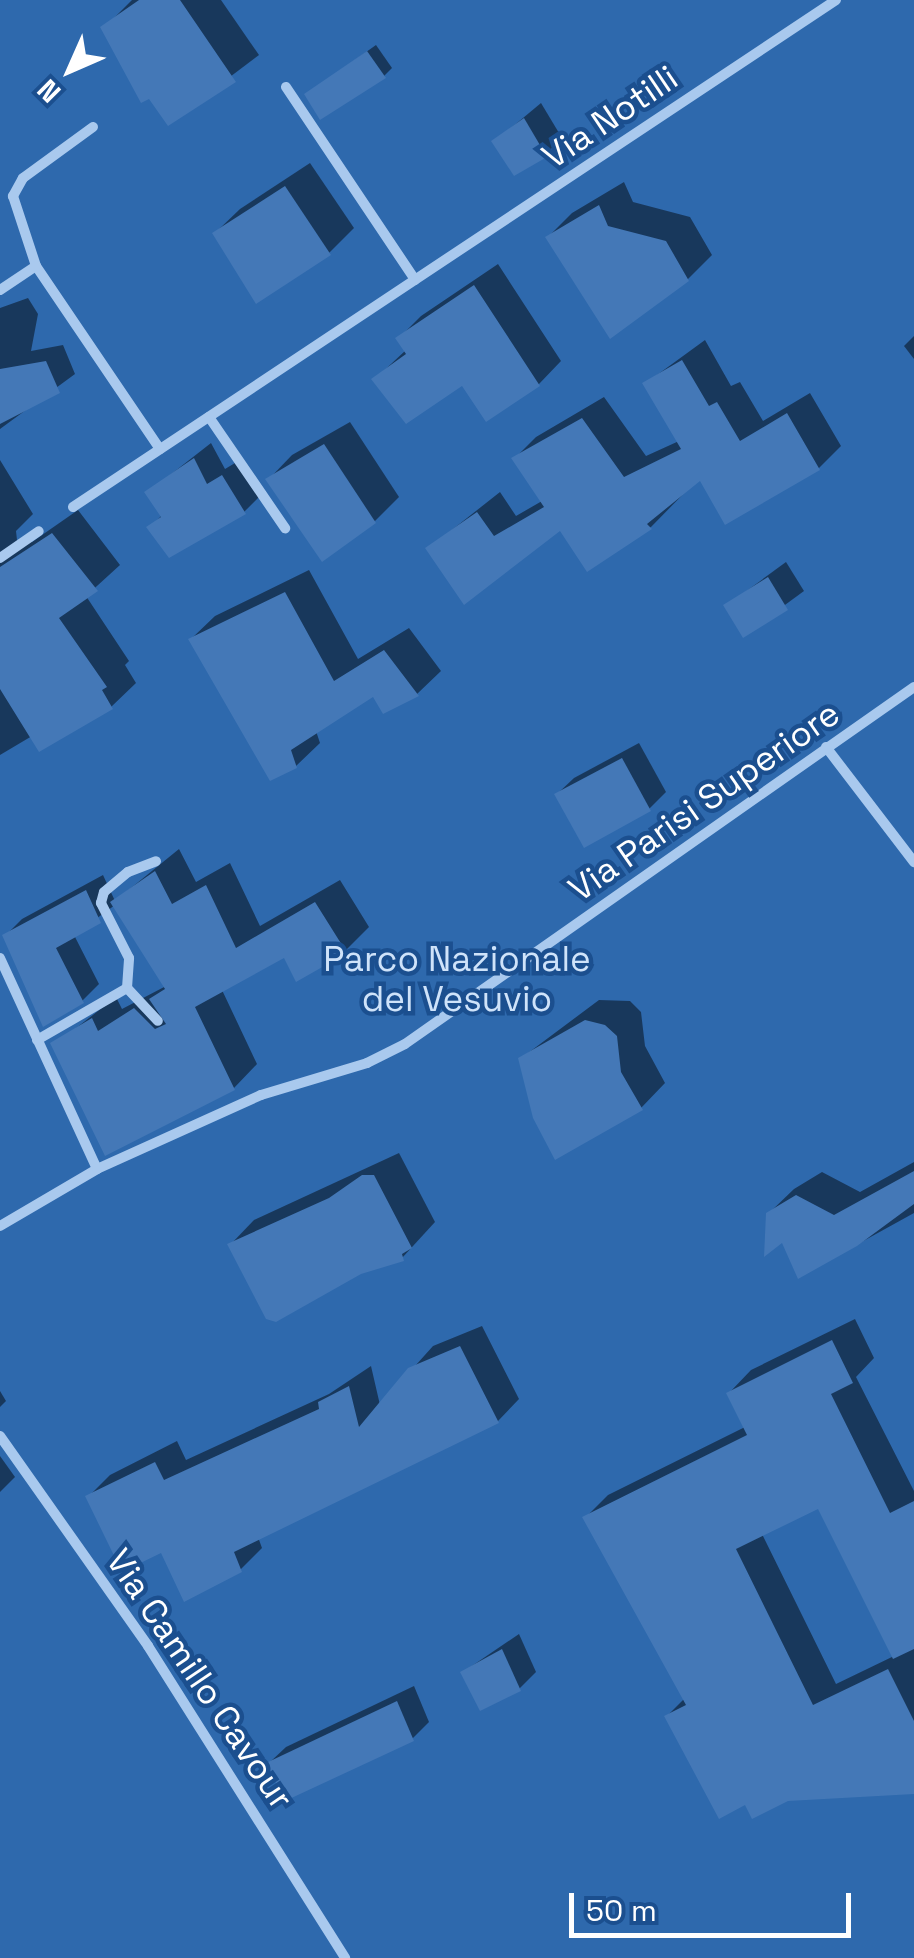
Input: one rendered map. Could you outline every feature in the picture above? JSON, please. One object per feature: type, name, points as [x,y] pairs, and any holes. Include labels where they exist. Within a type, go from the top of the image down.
[{"type":"street","name":"Via Notilli","points":[[74,507],[836,0]]},
{"type":"street","points":[[286,87],[414,280]]},
{"type":"street","points":[[93,126],[23,178],[13,196],[36,266],[160,450]]},
{"type":"street","points":[[0,290],[36,266]]},
{"type":"street","points":[[209,417],[285,528]]},
{"type":"street","points":[[0,558],[39,530]]},
{"type":"street","name":"Via Parisi Superiore","points":[[0,1226],[97,1170],[260,1095],[366,1063],[405,1044],[914,687]]},
{"type":"street","points":[[826,748],[914,862]]},
{"type":"street","points":[[156,861],[128,872],[100,903],[128,958],[128,988],[158,1021]]},
{"type":"street","points":[[0,958],[97,1170]]},
{"type":"street","points":[[36,1040],[128,988]]},
{"type":"street","name":"Via Camillo Cavour","points":[[0,1436],[148,1646],[345,1958]]},
{"type":"green space","name":"Parco Nazionale del Vesuvio","points":[[0,0],[914,0],[914,1958],[0,1958]]},
{"type":"building","points":[[139,0],[180,0],[236,82],[168,126],[149,99],[141,103],[100,27]]},
{"type":"building","points":[[367,51],[386,78],[320,120],[304,94]]},
{"type":"building","points":[[524,118],[547,157],[514,176],[491,141]]},
{"type":"building","points":[[285,186],[331,255],[256,304],[212,233]]},
{"type":"building","points":[[599,205],[608,226],[666,241],[689,281],[610,339],[545,237]]},
{"type":"building","points":[[474,285],[540,386],[486,422],[462,386],[406,424],[371,379],[406,354],[395,338]]},
{"type":"building","points":[[682,360],[709,406],[717,402],[740,441],[787,413],[820,470],[725,525],[700,481],[647,524],[652,529],[587,572],[560,531],[464,605],[425,548],[477,512],[494,536],[544,507],[511,458],[582,418],[624,477],[681,449],[642,383]]},
{"type":"building","points":[[46,361],[60,393],[0,424],[0,369]]},
{"type":"building","points":[[324,444],[376,523],[322,562],[265,479]]},
{"type":"building","points":[[194,458],[207,484],[222,475],[246,514],[169,558],[146,527],[161,517],[144,492]]},
{"type":"building","points":[[52,533],[98,591],[59,618],[107,687],[102,690],[113,709],[39,752],[0,689],[0,567]]},
{"type":"building","points":[[768,577],[788,610],[743,638],[723,605]]},
{"type":"building","points":[[285,592],[334,681],[384,650],[419,696],[383,714],[373,697],[291,750],[297,768],[270,781],[188,639]]},
{"type":"building","points":[[622,758],[651,811],[584,848],[554,794]]},
{"type":"building","points":[[155,871],[172,904],[206,885],[236,948],[315,902],[347,953],[296,982],[284,958],[195,1007],[235,1090],[105,1156],[50,1043],[92,1018],[98,1031],[134,1008],[155,1029],[166,1024],[149,999],[165,989],[110,902]]},
{"type":"building","points":[[86,890],[101,923],[56,948],[84,1003],[43,1027],[2,935]]},
{"type":"building","points":[[585,1020],[605,1025],[617,1036],[621,1072],[643,1110],[555,1160],[533,1118],[518,1058]]},
{"type":"building","points":[[914,1171],[914,1204],[857,1246],[798,1279],[782,1243],[764,1257],[766,1213],[796,1195],[834,1215]]},
{"type":"building","points":[[362,1175],[374,1175],[412,1248],[402,1254],[404,1261],[361,1274],[276,1322],[266,1319],[227,1244],[329,1198]]},
{"type":"building","points":[[832,1340],[853,1383],[831,1394],[890,1513],[914,1501],[914,1649],[893,1659],[818,1509],[736,1549],[813,1705],[888,1669],[914,1721],[914,1794],[788,1801],[752,1819],[745,1805],[719,1819],[664,1716],[686,1705],[582,1517],[747,1435],[726,1393]]},
{"type":"building","points":[[460,1346],[499,1423],[234,1552],[242,1572],[184,1602],[161,1553],[122,1572],[85,1496],[155,1462],[164,1480],[319,1409],[318,1402],[349,1386],[359,1427],[408,1368]]},
{"type":"building","points":[[502,1649],[521,1691],[480,1711],[460,1672]]},
{"type":"building","points":[[397,1701],[414,1741],[285,1801],[266,1763]]}]
